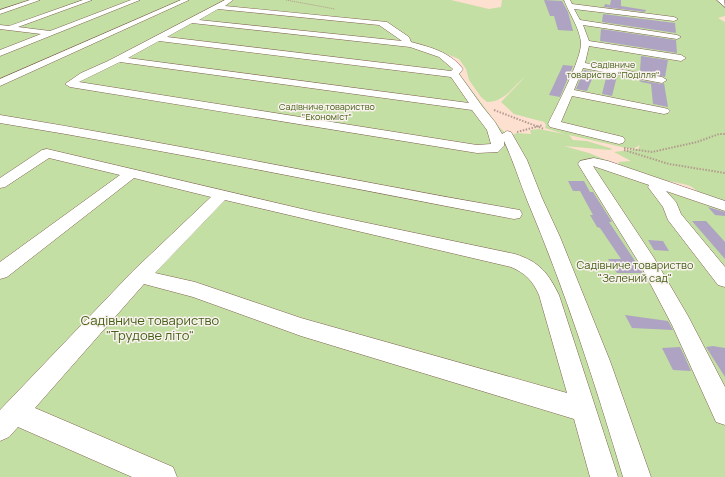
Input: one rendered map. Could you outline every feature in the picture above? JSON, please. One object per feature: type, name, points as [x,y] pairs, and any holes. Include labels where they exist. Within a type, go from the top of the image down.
[{"type":"street","points":[[0,12],[37,0]]},
{"type":"street","points":[[2,28],[89,0]]},
{"type":"street","points":[[0,53],[137,0]]},
{"type":"street","points":[[0,83],[186,0]]},
{"type":"street","points":[[157,38],[454,74],[476,107],[493,126],[498,146],[493,149],[477,149],[428,142],[70,84],[157,38],[230,0]]},
{"type":"street","points":[[720,0],[725,5]]},
{"type":"street","points":[[568,3],[674,19]]},
{"type":"street","points":[[568,3],[585,43],[568,92],[554,124],[620,144]]},
{"type":"street","points":[[217,7],[379,23],[384,24],[406,39],[407,44]]},
{"type":"street","points":[[190,21],[407,44],[436,52],[450,60],[458,69],[454,74]]},
{"type":"street","points":[[577,22],[677,37]]},
{"type":"street","points":[[2,28],[73,35]]},
{"type":"street","points":[[86,37],[99,38]]},
{"type":"street","points":[[585,43],[680,58]]},
{"type":"street","points":[[118,59],[476,107]]},
{"type":"street","points":[[578,65],[662,80]]},
{"type":"street","points":[[568,92],[664,111]]},
{"type":"street","points":[[0,118],[514,214]]},
{"type":"street","points":[[507,135],[520,160],[534,198],[557,251],[602,370],[637,477]]},
{"type":"street","points":[[0,184],[47,153],[315,217],[515,261],[526,266],[534,270],[542,279],[549,295],[604,477]]},
{"type":"street","points":[[725,206],[603,164],[594,162],[585,164],[652,269],[681,322],[725,413]]},
{"type":"street","points":[[0,272],[132,173]]},
{"type":"street","points":[[658,183],[655,187],[670,206],[674,216],[725,280]]},
{"type":"street","points":[[7,420],[140,276],[223,194]]},
{"type":"street","points":[[140,276],[195,290],[301,327],[584,410]]},
{"type":"street","points":[[7,420],[34,420],[163,477]]},
{"type":"path","points":[[507,135],[554,124]]},
{"type":"path","points":[[620,144],[669,164],[725,173]]},
{"type":"green space","points":[[0,0],[451,0],[489,9],[501,7],[502,0],[718,0],[725,7],[725,16],[718,18],[725,22],[725,202],[704,196],[692,187],[685,184],[641,176],[623,168],[618,162],[631,161],[614,152],[638,149],[640,145],[633,149],[569,135],[573,140],[587,141],[613,149],[609,150],[564,146],[589,153],[611,162],[612,164],[589,159],[725,204],[725,477],[0,477]],"holes":[[[444,53],[459,59],[466,69],[469,80],[481,97],[487,102],[499,100],[504,97],[525,77],[501,102],[514,114],[544,122],[546,125],[545,128],[564,134],[539,129],[530,130],[531,134],[517,133],[509,136],[500,128]]]},
{"type":"building","points":[[544,0],[562,1],[568,12],[573,31],[558,30],[554,16],[550,16]]},
{"type":"building","points":[[611,0],[621,0],[621,6],[646,10],[645,12],[604,7],[605,4],[610,5]]},
{"type":"building","points":[[603,14],[675,23],[676,33],[602,22]]},
{"type":"building","points":[[601,29],[676,40],[677,53],[600,41]]},
{"type":"building","points":[[641,56],[668,60],[665,77],[640,71]]},
{"type":"building","points":[[563,65],[573,66],[560,97],[549,95]]},
{"type":"building","points":[[584,70],[595,72],[587,91],[576,89]]},
{"type":"building","points":[[607,74],[617,76],[612,96],[602,94]]},
{"type":"building","points":[[639,80],[662,84],[664,83],[668,107],[653,104],[651,84],[641,82]]},
{"type":"building","points":[[568,181],[584,181],[590,192],[593,192],[612,222],[609,222],[643,273],[617,273],[608,259],[621,259],[600,228],[597,227],[590,215],[593,215],[580,191],[573,191]]},
{"type":"building","points":[[708,207],[725,212],[725,216],[715,215]]},
{"type":"building","points":[[692,221],[706,221],[725,242],[725,259]]},
{"type":"building","points":[[648,240],[663,241],[669,251],[654,250]]},
{"type":"building","points":[[625,315],[668,321],[673,330],[632,328]]},
{"type":"building","points":[[713,346],[725,348],[725,377],[706,347]]},
{"type":"building","points":[[680,347],[691,371],[673,370],[662,348]]},
{"type":"park label","name":"Садівниче товариство \"Поділля\"","points":[[613,70]]},
{"type":"park label","name":"Садівниче товариство \"Економіст\"","points":[[327,112]]},
{"type":"park label","name":"Садівниче товариство \"Зелений сад\"","points":[[635,270]]},
{"type":"park label","name":"Садівниче товариство \"Трудове літо\"","points":[[150,328]]}]
